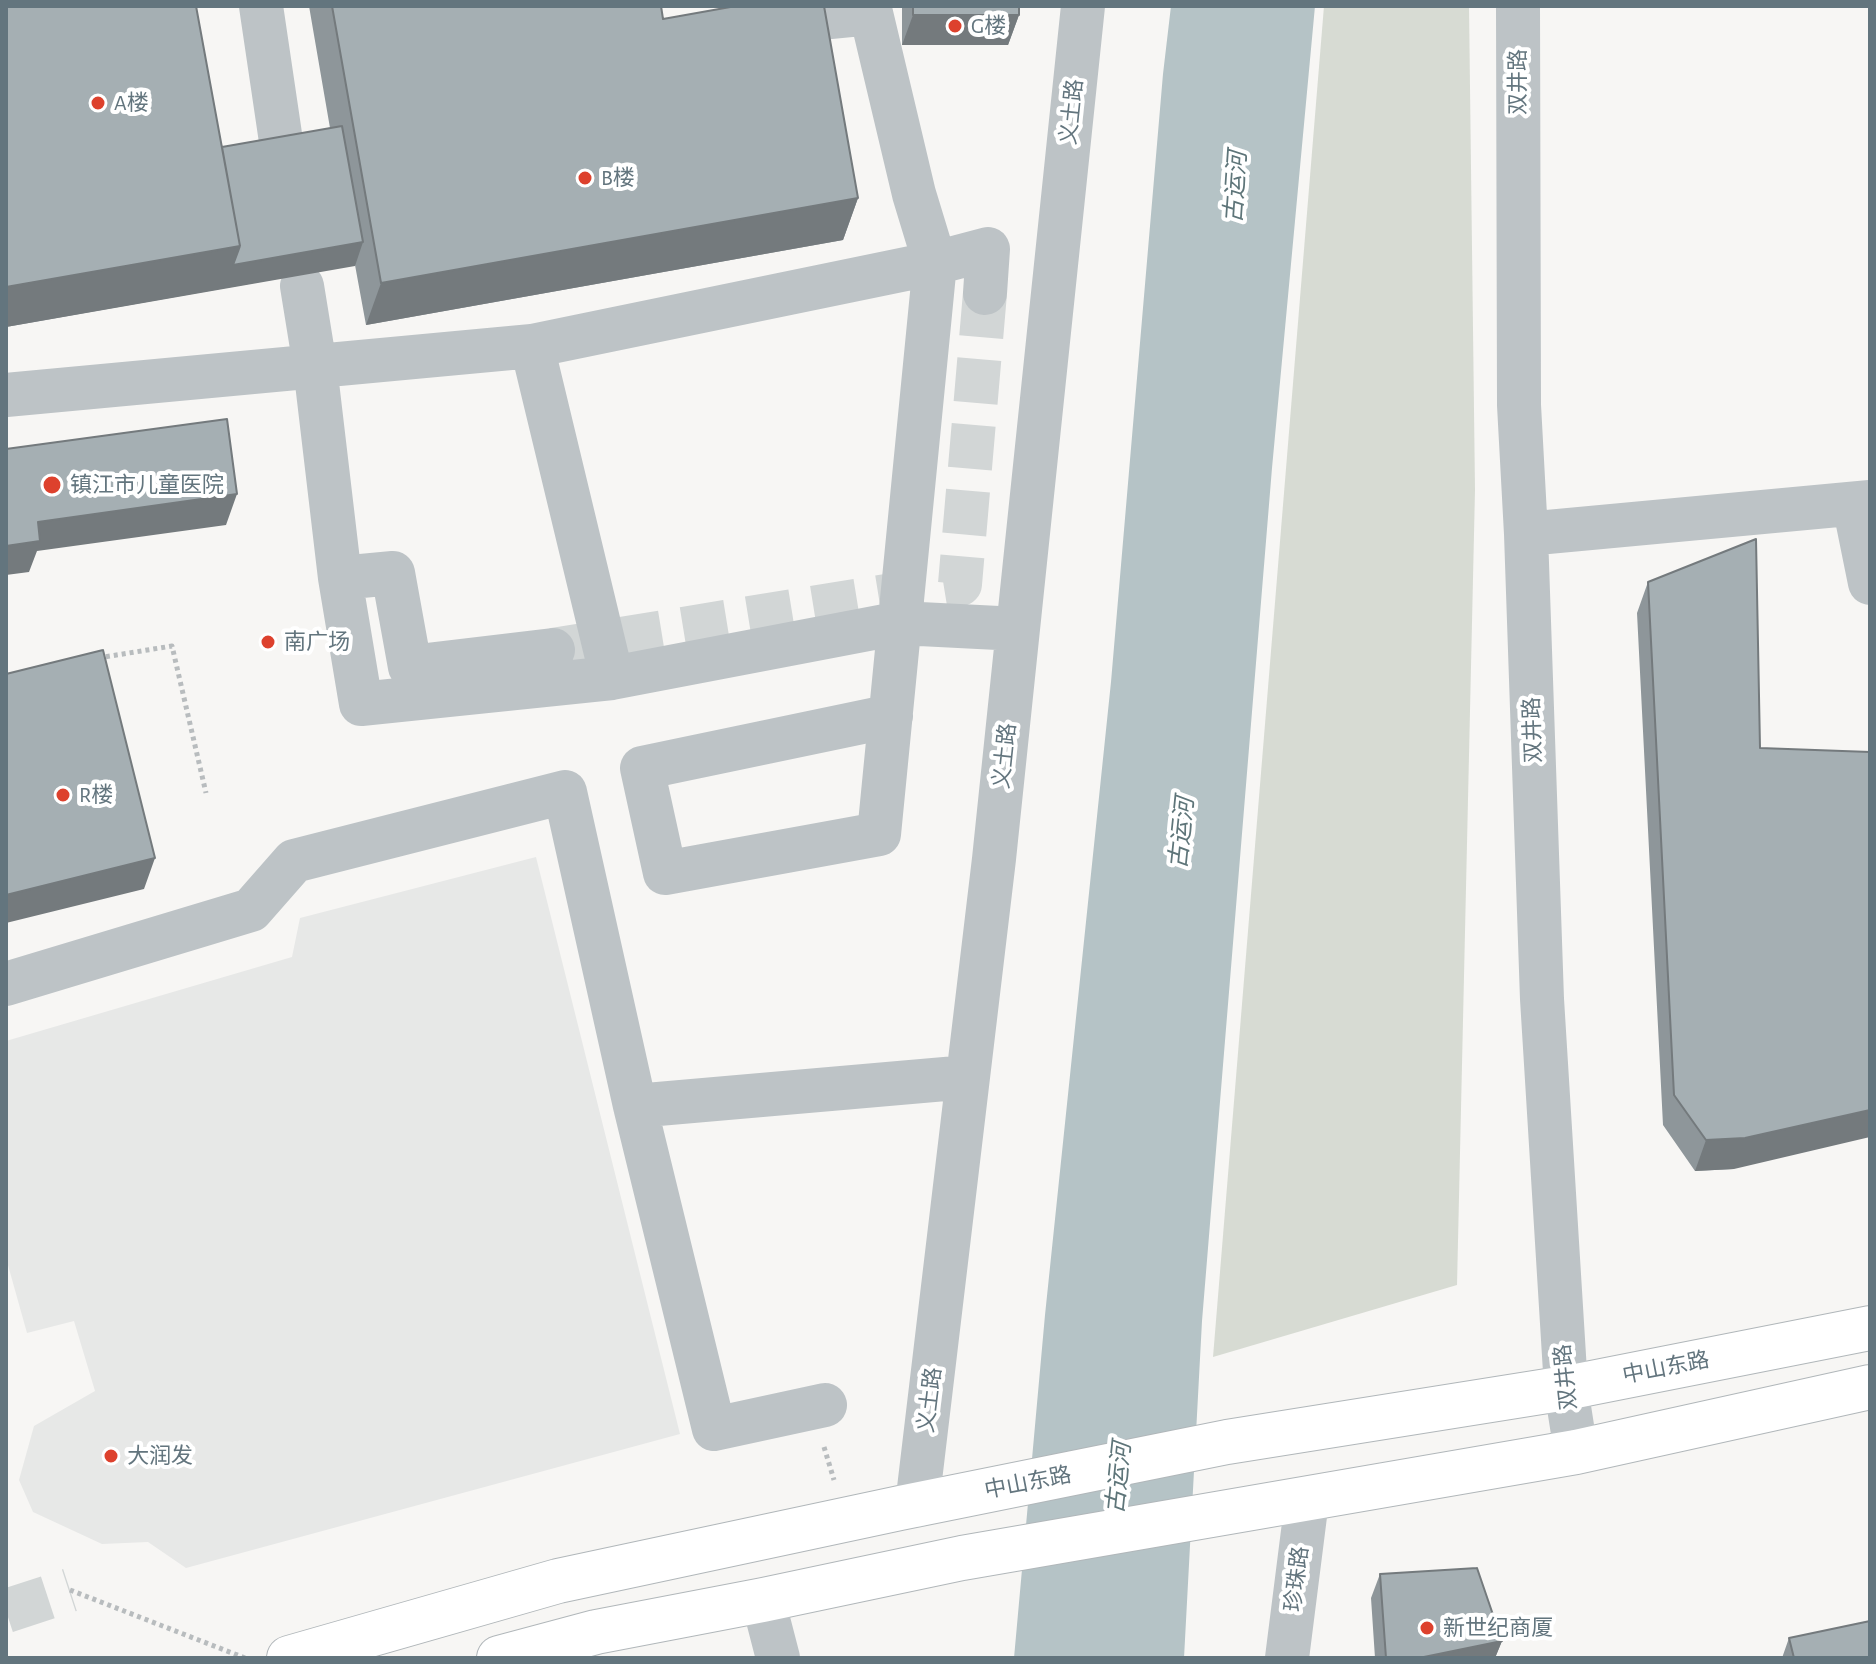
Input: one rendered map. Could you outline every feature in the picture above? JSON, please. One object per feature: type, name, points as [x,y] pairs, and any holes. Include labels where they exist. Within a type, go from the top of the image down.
[{"type":"main road","name":"中山东路","points":[[289,1658],[558,1581],[917,1505],[1227,1442],[1566,1388],[1870,1328]]},
{"type":"main road","points":[[499,1658],[596,1632],[962,1558],[1576,1452],[1870,1387]]},
{"type":"street","points":[[261,6],[282,148]]},
{"type":"street","points":[[755,6],[759,24],[871,13],[914,194],[935,263],[891,716],[879,834],[665,873],[642,768],[891,716]]},
{"type":"street","name":"义土路","points":[[917,1505],[994,859],[1083,6]]},
{"type":"street","name":"双井路","points":[[1518,6],[1519,405],[1542,999],[1566,1388],[1576,1452]]},
{"type":"street","points":[[6,395],[532,346],[935,263],[988,249],[985,293]]},
{"type":"street","points":[[302,286],[315,366],[340,578],[361,704],[612,678],[900,623],[1018,629]]},
{"type":"street","points":[[532,346],[612,678]]},
{"type":"street","points":[[1526,534],[1862,503],[1870,583]]},
{"type":"street","points":[[340,578],[393,573],[410,667],[553,650]]},
{"type":"street","points":[[6,984],[251,910],[294,861],[565,792],[635,1106],[714,1429],[825,1405]]},
{"type":"street","points":[[635,1106],[968,1077]]},
{"type":"street","name":"珍珠路","points":[[1287,1658],[1307,1500]]},
{"type":"street","points":[[763,1600],[778,1658]]},
{"type":"path","points":[[97,658],[172,646],[206,793]]},
{"type":"path","points":[[70,1590],[245,1658]]},
{"type":"shaded area","points":[[1324,6],[1469,6],[1475,490],[1457,1285],[1213,1357]]},
{"type":"shaded area","points":[[536,857],[680,1434],[186,1568],[148,1542],[102,1544],[33,1512],[19,1480],[34,1426],[95,1391],[74,1321],[27,1333],[6,1258],[6,1041],[292,957],[300,918]]},
{"type":"water","name":"古运河","points":[[1171,6],[1315,6],[1272,468],[1202,1321],[1184,1658],[1014,1658],[1045,1315],[1111,682]]},
{"type":"building","name":"A楼","points":[[6,6],[196,6],[240,246],[6,287]]},
{"type":"building","name":"B楼","points":[[332,6],[661,6],[663,19],[736,6],[824,6],[858,198],[381,283]]},
{"type":"building","points":[[913,6],[1019,6],[1019,15],[913,15]]},
{"type":"building","points":[[342,126],[363,242],[233,265],[240,246],[222,147]]},
{"type":"building","points":[[227,419],[237,494],[38,522],[40,541],[6,546],[6,449]]},
{"type":"building","points":[[1756,539],[1760,748],[1870,752],[1870,1110],[1745,1138],[1706,1140],[1674,1095],[1648,582]]},
{"type":"building","name":"R楼","points":[[103,650],[155,858],[6,895],[6,674]]},
{"type":"building","name":"新世纪商厦","points":[[1477,1568],[1502,1641],[1419,1658],[1386,1658],[1380,1574]]},
{"type":"building","points":[[1870,1621],[1870,1658],[1794,1658],[1789,1638]]},
{"type":"tunnel","points":[[553,650],[960,584],[985,293]]},
{"type":"tunnel","points":[[6,1611],[70,1590]]},
{"type":"place","name":"G楼","points":[[955,26]]},
{"type":"place","name":"A楼","points":[[98,103]]},
{"type":"place","name":"B楼","points":[[585,178]]},
{"type":"place","name":"镇江市儿童医院","points":[[52,485]]},
{"type":"place","name":"南广场","points":[[268,642]]},
{"type":"place","name":"R楼","points":[[63,795]]},
{"type":"place","name":"大润发","points":[[111,1456]]},
{"type":"place","name":"新世纪商厦","points":[[1427,1628]]}]
